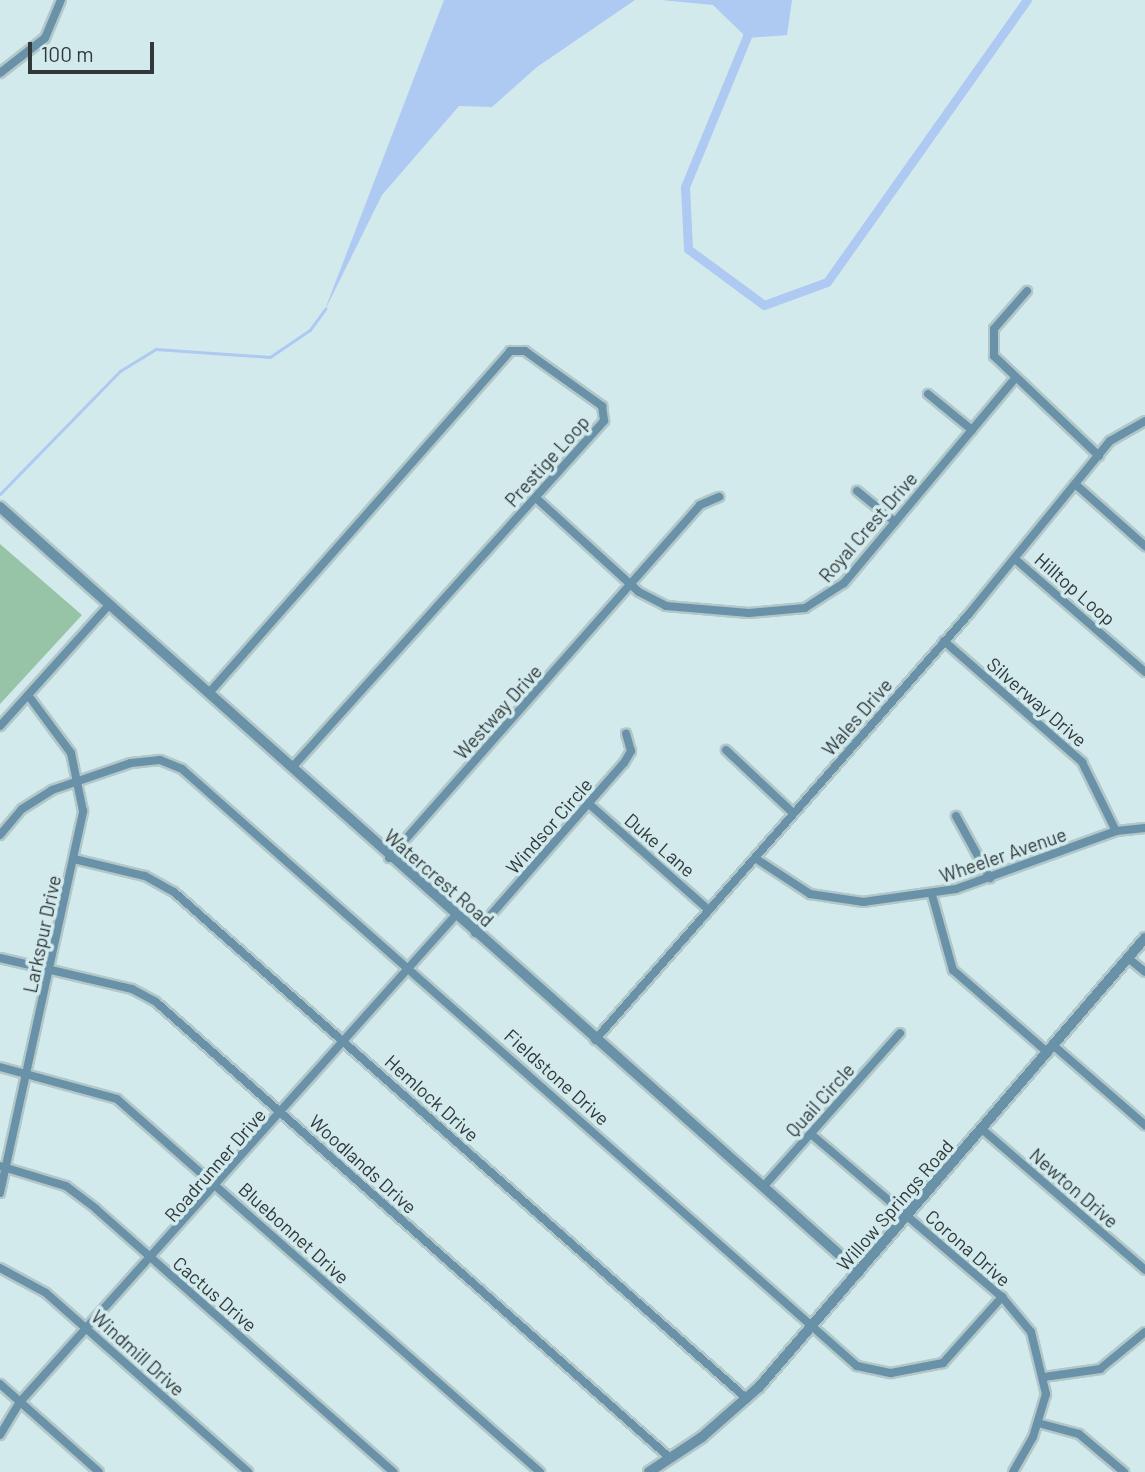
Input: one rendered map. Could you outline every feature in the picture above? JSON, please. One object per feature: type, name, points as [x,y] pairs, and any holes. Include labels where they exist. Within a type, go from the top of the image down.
[{"type":"street","points":[[0,73],[44,38],[61,0]]},
{"type":"street","points":[[1027,291],[990,342],[1013,381],[1099,456]]},
{"type":"street","name":"Prestige Loop","points":[[209,693],[517,349],[606,413],[536,498],[292,767]]},
{"type":"street","name":"Royal Crest Drive","points":[[536,498],[632,585],[666,606],[698,612],[805,608],[844,583],[1013,381]]},
{"type":"street","points":[[928,394],[972,430]]},
{"type":"street","name":"Wales Drive","points":[[595,1040],[1015,559],[1110,441],[1145,421]]},
{"type":"street","points":[[1074,484],[1145,546]]},
{"type":"street","points":[[857,491],[895,522]]},
{"type":"street","name":"Westway Drive","points":[[388,859],[700,505],[719,497]]},
{"type":"street","name":"Watercrest Road","points":[[0,507],[292,767],[388,859],[859,1272]]},
{"type":"street","name":"Hilltop Loop","points":[[1015,559],[1145,672]]},
{"type":"street","points":[[0,726],[110,604]]},
{"type":"street","name":"Silverway Drive","points":[[944,641],[1082,762],[1116,831]]},
{"type":"street","name":"Larkspur Drive","points":[[0,1193],[3,1166],[28,1073],[83,811],[79,781],[57,727],[27,695]]},
{"type":"street","name":"Windsor Circle","points":[[475,933],[589,804],[631,751],[626,734]]},
{"type":"street","points":[[726,750],[793,813]]},
{"type":"street","name":"Fieldstone Drive","points":[[0,835],[22,809],[79,781],[153,760],[182,769],[410,967],[857,1366],[891,1373],[950,1358],[1002,1297]]},
{"type":"street","name":"Duke Lane","points":[[589,804],[709,910]]},
{"type":"street","points":[[956,816],[990,878]]},
{"type":"street","name":"Wheeler Avenue","points":[[755,858],[794,886],[838,902],[932,895],[990,878],[1116,831],[1145,828]]},
{"type":"street","name":"Hemlock Drive","points":[[74,859],[145,876],[174,892],[747,1399]]},
{"type":"street","points":[[932,895],[953,970],[1145,1125]]},
{"type":"street","name":"Roadrunner Drive","points":[[0,1435],[20,1402],[153,1260],[455,916]]},
{"type":"street","name":"Willow Springs Road","points":[[649,1472],[747,1399],[983,1130],[1145,938]]},
{"type":"street","name":"Woodlands Drive","points":[[0,958],[132,989],[156,1002],[670,1458]]},
{"type":"street","points":[[1128,958],[1145,972]]},
{"type":"street","name":"Quail Circle","points":[[763,1187],[900,1033]]},
{"type":"street","name":"Bluebonnet Drive","points":[[0,1067],[117,1099],[540,1472]]},
{"type":"street","name":"Newton Drive","points":[[983,1130],[1145,1270]]},
{"type":"street","name":"Corona Drive","points":[[811,1134],[1002,1297],[1031,1332],[1044,1377]]},
{"type":"street","name":"Cactus Drive","points":[[3,1166],[66,1186],[393,1472]]},
{"type":"street","name":"Windmill Drive","points":[[0,1268],[33,1283],[248,1472]]},
{"type":"street","points":[[1013,1472],[1038,1423],[1044,1377],[1100,1369],[1145,1332]]},
{"type":"street","points":[[0,1384],[99,1472]]},
{"type":"street","points":[[1038,1423],[1079,1434],[1124,1472]]},
{"type":"green space","points":[[0,544],[82,615],[0,704]]},
{"type":"water","points":[[444,0],[635,0],[537,67],[492,107],[459,106],[382,195],[324,312]]},
{"type":"water","points":[[661,0],[792,0],[787,35],[747,38],[713,5]]},
{"type":"waterway","points":[[750,29],[685,187],[688,249],[764,305],[827,282],[1027,0]]},
{"type":"waterway","points":[[0,494],[120,371],[156,349],[270,357],[310,330],[325,309]]}]
